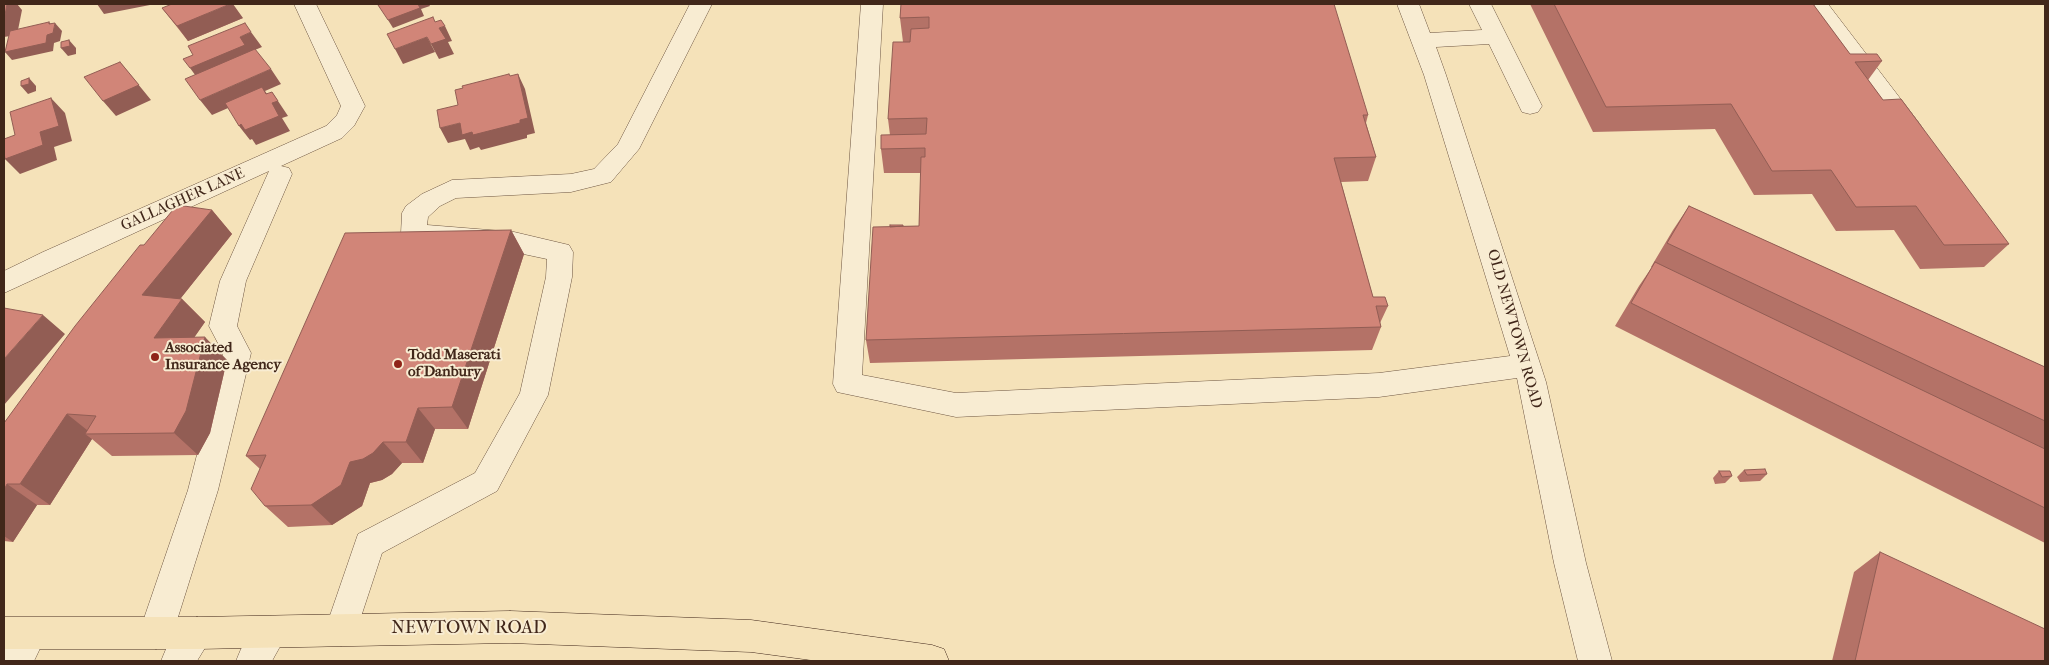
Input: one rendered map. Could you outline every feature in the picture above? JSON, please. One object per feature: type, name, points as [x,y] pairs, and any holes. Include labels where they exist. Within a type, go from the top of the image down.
[{"type":"main road","name":"NEWTOWN ROAD","points":[[17,643],[156,633],[510,627],[751,636],[932,661]]},
{"type":"street","name":"GALLAGHER LANE","points":[[4,283],[52,259],[334,132],[346,120],[352,106],[306,4]]},
{"type":"street","points":[[341,630],[369,544],[486,482],[534,395],[559,277],[560,252],[514,242],[414,234],[415,213],[431,200],[452,189],[571,183],[602,176],[627,150],[701,4]]},
{"type":"street","points":[[872,4],[847,384],[956,405],[1379,385],[1526,364]]},
{"type":"street","name":"OLD NEWTOWN ROAD","points":[[1408,4],[1438,84],[1526,364],[1570,563],[1595,661]]},
{"type":"street","points":[[1480,4],[1530,106]]},
{"type":"street","points":[[1817,4],[1924,146]]},
{"type":"street","points":[[1422,41],[1496,36]]},
{"type":"street","points":[[156,633],[203,490],[238,353],[223,326],[233,281],[280,174]]},
{"type":"street","points":[[253,661],[271,632]]},
{"type":"street","points":[[178,661],[197,633]]},
{"type":"building","points":[[4,4],[7,4],[5,15],[4,15]]},
{"type":"building","points":[[172,4],[230,4],[177,26],[162,8]]},
{"type":"building","points":[[418,4],[420,8],[388,20],[378,5]]},
{"type":"building","points":[[901,4],[1334,4],[1368,115],[1363,115],[1376,157],[1334,158],[1373,297],[1385,297],[1388,306],[1376,306],[1381,327],[866,340],[873,227],[919,226],[921,157],[925,157],[925,148],[881,149],[881,135],[926,134],[927,118],[888,119],[893,42],[910,42],[911,29],[929,28],[929,17],[900,18]]},
{"type":"building","points":[[1554,4],[1813,4],[1850,54],[1877,54],[1882,61],[1855,62],[1883,100],[1901,99],[2009,244],[1944,245],[1916,206],[1856,207],[1831,170],[1772,171],[1731,104],[1606,107]]},
{"type":"building","points":[[433,17],[435,22],[441,20],[445,26],[439,28],[446,39],[431,44],[427,37],[395,49],[387,34]]},
{"type":"building","points":[[49,22],[49,24],[55,23],[53,33],[47,35],[46,43],[5,52],[10,31]]},
{"type":"building","points":[[245,23],[251,32],[240,37],[245,45],[190,68],[183,59],[193,55],[188,46]]},
{"type":"building","points":[[69,40],[70,46],[61,48],[61,42]]},
{"type":"building","points":[[255,49],[271,69],[200,100],[185,79]]},
{"type":"building","points":[[120,62],[139,85],[103,101],[84,77]]},
{"type":"building","points":[[509,74],[510,76],[518,74],[528,118],[520,120],[520,123],[473,135],[472,132],[462,135],[460,123],[440,128],[437,110],[458,105],[455,90],[463,88],[462,86]]},
{"type":"building","points":[[29,78],[29,84],[21,86],[21,81]]},
{"type":"building","points":[[262,87],[266,94],[272,92],[278,101],[272,103],[279,116],[245,130],[241,124],[239,126],[225,103]]},
{"type":"building","points":[[51,98],[59,126],[40,132],[43,145],[5,159],[4,139],[15,135],[10,112]]},
{"type":"building","points":[[177,205],[212,210],[142,295],[182,299],[154,338],[205,337],[186,411],[174,433],[85,434],[96,416],[67,414],[20,484],[7,484],[4,490],[4,423],[75,326],[140,245],[144,245]]},
{"type":"building","points":[[1689,206],[2045,367],[2045,421],[1667,243]]},
{"type":"building","points":[[890,225],[903,225],[903,226],[890,227]]},
{"type":"building","points":[[511,230],[452,407],[418,408],[406,442],[383,442],[373,453],[363,459],[350,462],[341,485],[311,505],[265,506],[251,489],[266,455],[246,456],[345,233]]},
{"type":"building","points":[[1655,262],[2045,449],[2045,508],[1631,303]]},
{"type":"building","points":[[4,308],[43,315],[4,359]]},
{"type":"building","points":[[1765,469],[1767,474],[1747,475],[1744,470]]},
{"type":"building","points":[[1719,471],[1730,471],[1732,476],[1722,477]]},
{"type":"building","points":[[1880,552],[2045,629],[2045,661],[1855,661]]},
{"type":"place","name":"Associated Insurance Agency","points":[[155,357]]},
{"type":"place","name":"Todd Maserati of Danbury","points":[[398,364]]}]
